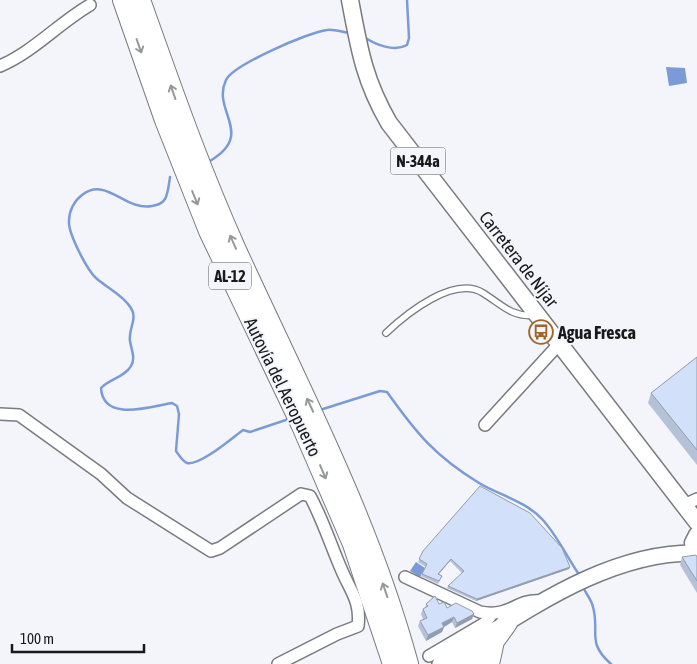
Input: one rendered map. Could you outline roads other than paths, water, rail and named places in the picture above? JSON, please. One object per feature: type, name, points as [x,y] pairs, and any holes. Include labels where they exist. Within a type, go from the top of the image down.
[{"type":"highway","name":"Autovía del Aeropuerto","points":[[123,0],[165,120],[205,222],[302,426],[353,544],[393,664]]},
{"type":"highway","name":"Autovía del Aeropuerto","points":[[140,0],[203,174],[236,251],[333,455],[358,514],[401,636],[428,661]]},
{"type":"highway","points":[[487,664],[500,618]]},
{"type":"highway","points":[[476,643],[487,664]]},
{"type":"highway","points":[[428,661],[465,659],[478,664]]},
{"type":"main road","name":"Carretera de Níjar","points":[[350,0],[363,68],[376,101],[404,144],[559,344],[691,502],[697,522]]},
{"type":"street","points":[[0,66],[16,58],[71,16],[90,6]]},
{"type":"street","points":[[485,425],[559,344]]},
{"type":"street","points":[[0,414],[19,415],[101,474],[127,498],[211,551],[220,548],[301,494],[310,496],[323,520],[343,573],[353,590],[360,615],[358,626],[337,634],[278,664]]},
{"type":"street","points":[[428,661],[485,623],[544,602],[614,567],[649,556],[678,552],[696,546]]},
{"type":"street","points":[[405,577],[480,612],[500,618]]},
{"type":"street","points":[[428,661],[476,643],[500,618]]},
{"type":"lane","points":[[386,333],[408,313],[423,304],[467,287],[481,292],[511,313],[523,316],[537,314]]},
{"type":"water","points":[[666,67],[685,68],[687,83],[669,86]]},
{"type":"water","points":[[416,562],[425,568],[420,577],[410,571]]},
{"type":"waterway","points":[[364,37],[385,47],[396,48],[407,45],[409,38],[407,0]]},
{"type":"waterway","points":[[210,161],[223,151],[230,141],[230,122],[223,91],[226,80],[232,74],[242,66],[272,50],[318,32],[335,30],[350,33]]},
{"type":"waterway","points":[[170,177],[166,197],[158,205],[142,206],[133,204],[100,189],[91,190],[82,195],[77,200],[70,214],[69,221],[72,234],[92,274],[124,299],[134,316],[130,337],[132,363],[125,373],[101,388],[104,399],[110,406],[119,409],[141,409],[172,403],[177,406],[179,414],[176,451],[187,463],[193,463],[208,456],[243,430],[250,432],[289,419]]},
{"type":"waterway","points":[[323,409],[380,391],[387,392],[418,432],[450,463],[479,483],[528,507],[542,519],[578,573]]},
{"type":"waterway","points":[[584,589],[593,607],[596,643],[603,656],[611,664]]},
{"type":"place","name":"Agua Fresca","points":[[541,332]]}]
